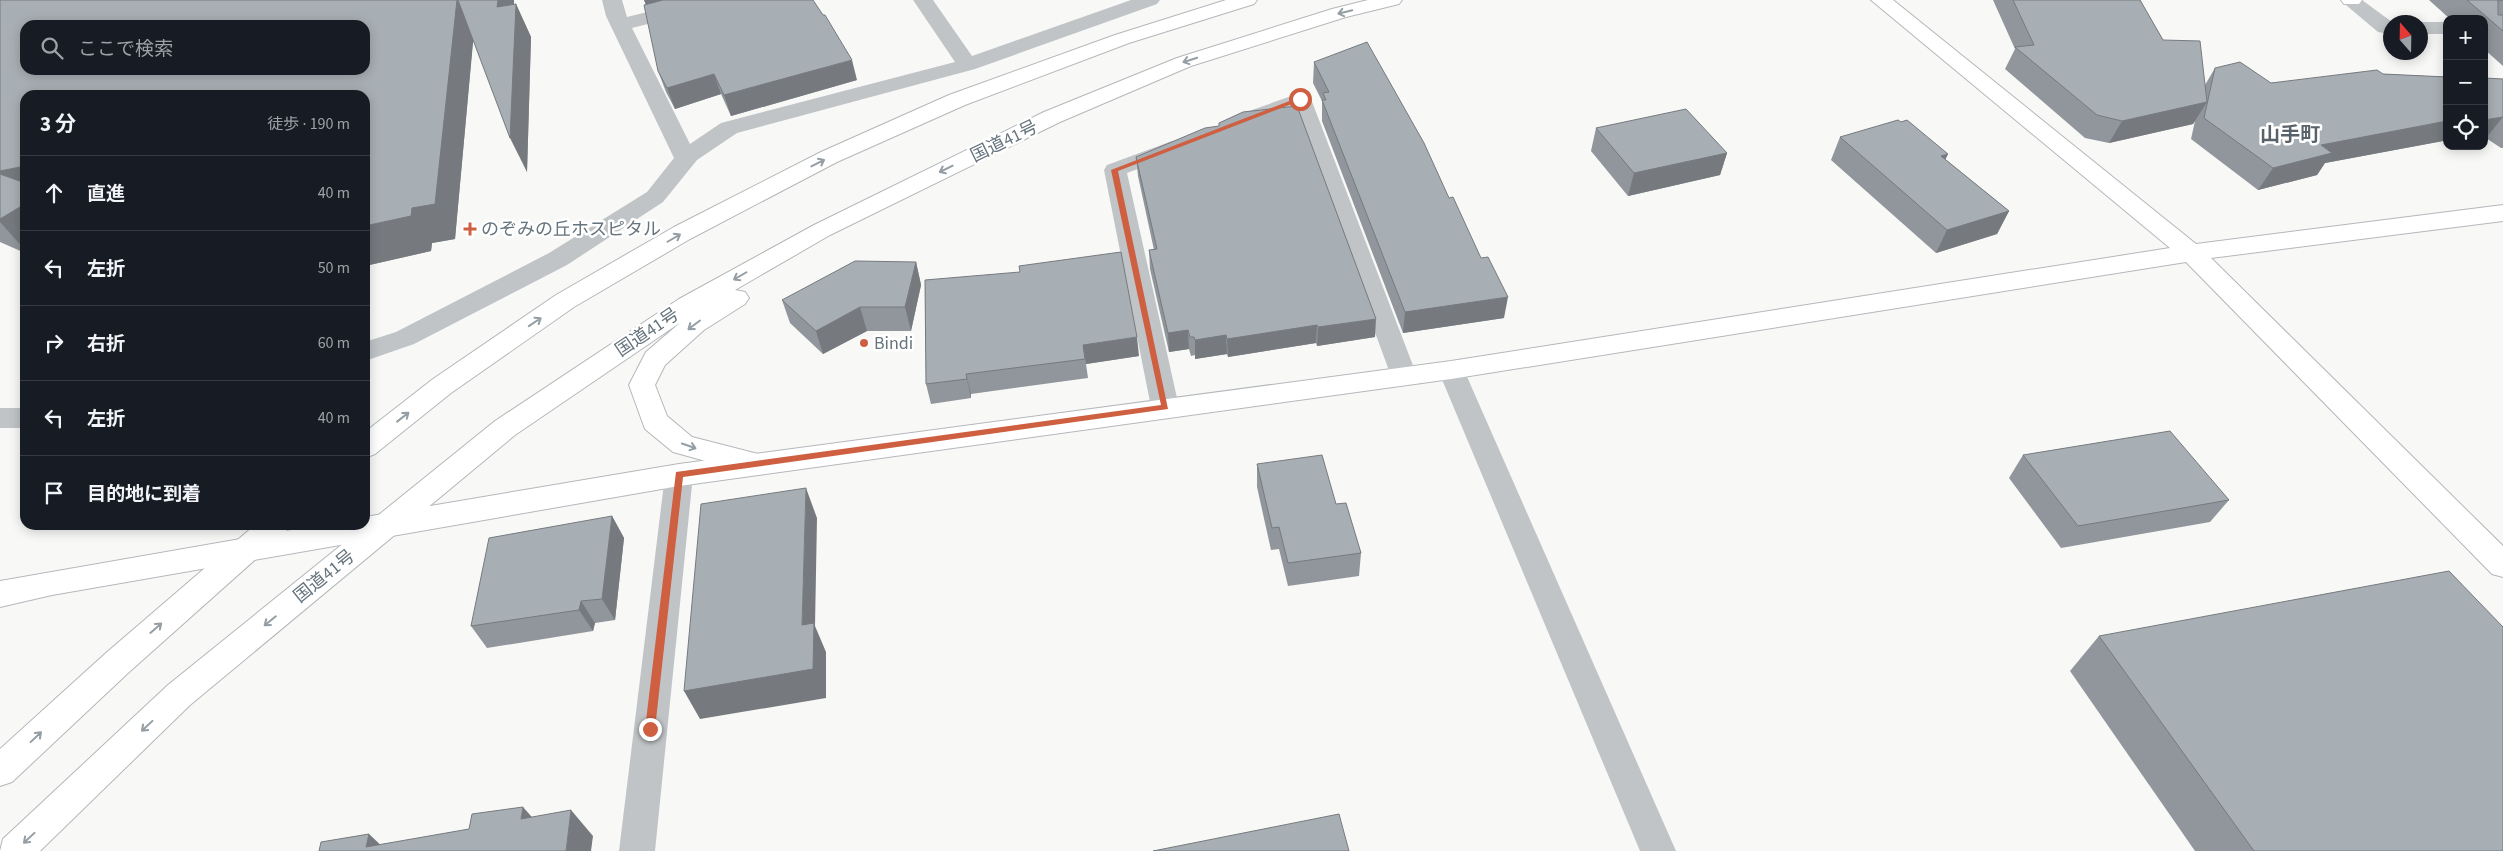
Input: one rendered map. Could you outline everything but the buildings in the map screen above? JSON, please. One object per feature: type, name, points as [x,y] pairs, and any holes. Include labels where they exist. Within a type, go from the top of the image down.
[{"type":"main road","points":[[370,443],[442,386],[566,301],[682,233],[829,157],[957,100],[1122,39],[1247,0]]},
{"type":"main road","name":"国道41号","points":[[15,851],[179,695],[505,428],[688,305],[822,230],[1052,117],[1184,62],[1339,13],[1392,0]]},
{"type":"main road","points":[[1881,0],[2191,253],[2503,565]]},
{"type":"main road","points":[[756,464],[684,445],[655,422],[642,385],[655,359],[695,324],[839,234],[864,209]]},
{"type":"main road","points":[[370,527],[679,475],[1165,407],[1451,370],[2191,253],[2503,213]]},
{"type":"main road","points":[[0,771],[117,663],[269,530]]},
{"type":"main road","points":[[0,594],[351,530]]},
{"type":"street","points":[[612,0],[621,25],[686,159]]},
{"type":"street","points":[[621,25],[720,0]]},
{"type":"street","points":[[922,0],[968,65]]},
{"type":"street","points":[[370,350],[405,338],[558,259],[655,197],[686,159],[729,128],[968,65],[1150,0]]},
{"type":"street","points":[[2351,0],[2383,27]]},
{"type":"street","points":[[2428,28],[2443,28]]},
{"type":"street","points":[[1216,131],[1300,99],[1404,376]]},
{"type":"street","points":[[1165,407],[1114,170],[1189,142]]},
{"type":"street","points":[[1451,370],[1658,851]]},
{"type":"street","points":[[0,418],[20,418]]},
{"type":"street","points":[[637,851],[679,475]]},
{"type":"place","name":"のぞみの丘ホスピタル","points":[[470,229]]},
{"type":"place","name":"Bindi","points":[[864,343]]},
{"type":"district","name":"山手町","points":[[2290,134]]},
{"type":"route","points":[[650,729],[679,475],[1165,407],[1114,170],[1300,99]]}]
